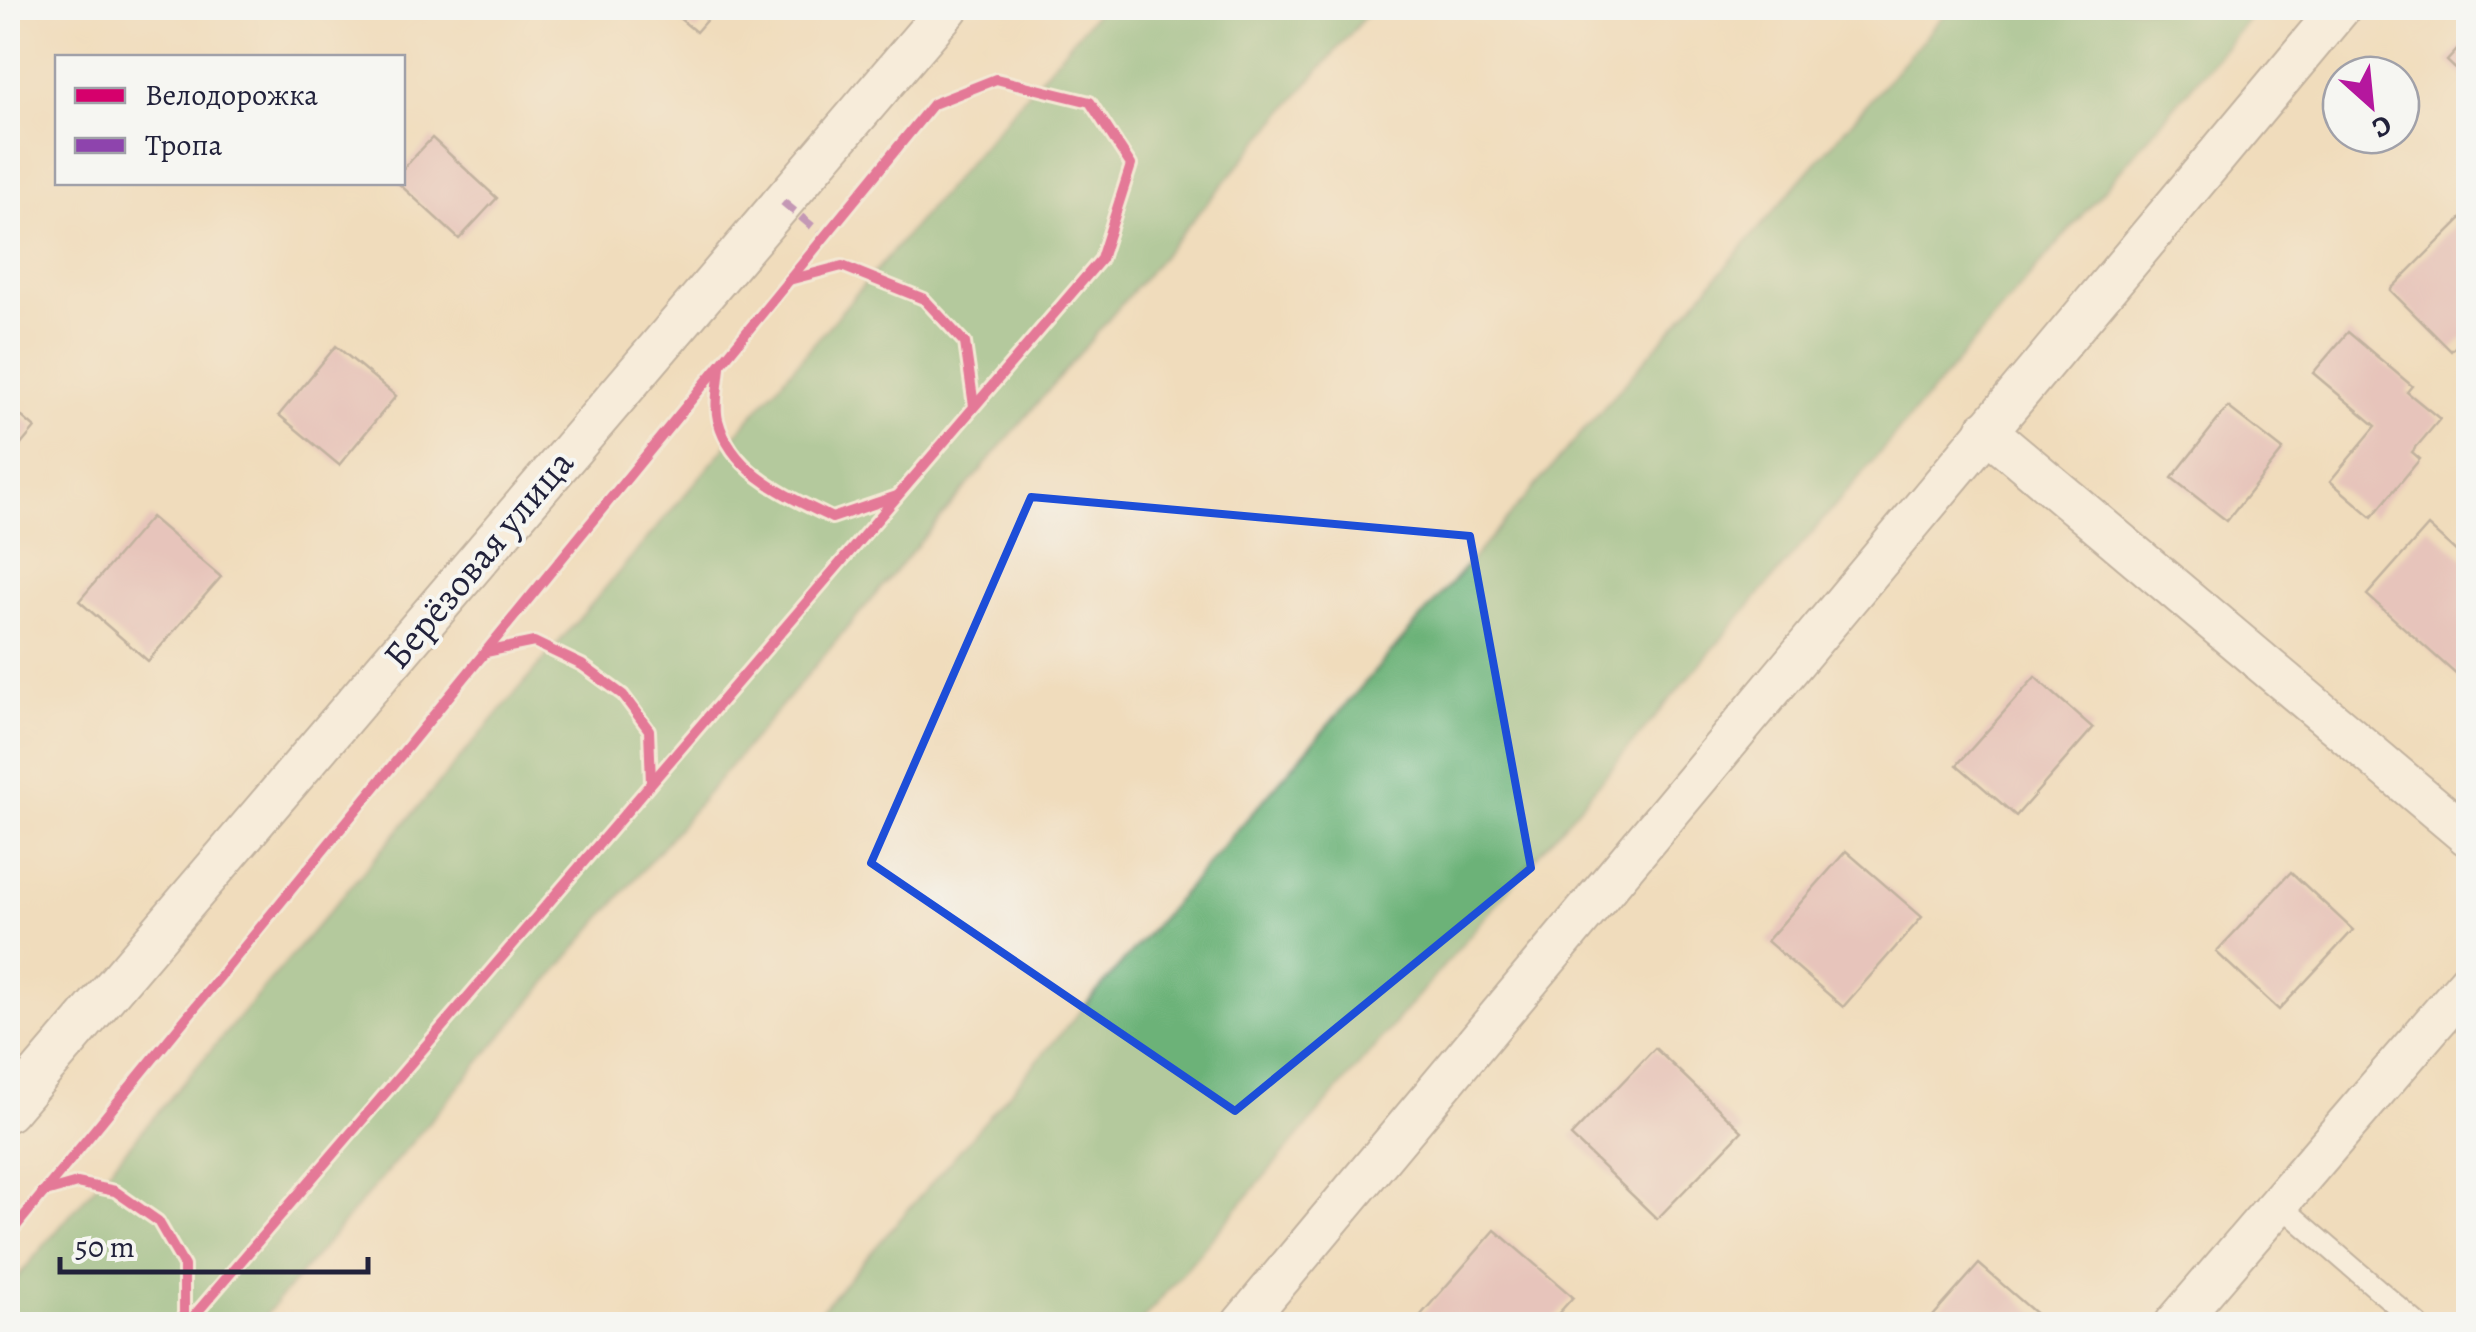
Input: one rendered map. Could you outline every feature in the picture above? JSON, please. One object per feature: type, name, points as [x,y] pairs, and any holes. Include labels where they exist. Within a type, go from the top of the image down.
[{"type":"street","name":"Берёзовая улица","points":[[8,1111],[948,8]]},
{"type":"street","points":[[1242,1324],[2340,8]]},
{"type":"street","points":[[1986,430],[2468,836]]},
{"type":"street","points":[[2175,1324],[2468,983]]},
{"type":"lane","points":[[2278,1204],[2418,1324]]},
{"type":"highlighted area","points":[[1031,497],[1470,536],[1531,868],[1235,1111],[871,863]]},
{"type":"green space","points":[[1100,8],[1372,8],[258,1324],[8,1324],[8,1288]]},
{"type":"green space","points":[[1950,8],[2258,8],[1139,1324],[809,1324]]},
{"type":"building","points":[[667,8],[717,8],[696,32]]},
{"type":"building","points":[[2468,38],[2468,81],[2447,61]]},
{"type":"building","points":[[432,138],[497,198],[459,239],[400,185],[405,185],[405,167]]},
{"type":"building","points":[[2468,212],[2468,333],[2451,351],[2390,290]]},
{"type":"building","points":[[2348,332],[2412,386],[2407,392],[2440,419],[2412,452],[2420,459],[2372,517],[2330,481],[2376,426],[2313,373]]},
{"type":"building","points":[[336,346],[396,396],[339,465],[279,415]]},
{"type":"building","points":[[8,405],[35,428],[8,460]]},
{"type":"building","points":[[2228,407],[2283,450],[2227,521],[2172,478]]},
{"type":"building","points":[[151,517],[221,577],[148,661],[79,601]]},
{"type":"building","points":[[2428,526],[2468,562],[2468,666],[2459,677],[2367,595]]},
{"type":"building","points":[[2035,677],[2093,728],[2016,816],[1957,765]]},
{"type":"building","points":[[1846,851],[1922,917],[1843,1007],[1767,941]]},
{"type":"building","points":[[2291,872],[2353,930],[2279,1010],[2216,952]]},
{"type":"building","points":[[1655,1048],[1742,1131],[1657,1219],[1571,1136]]},
{"type":"building","points":[[1495,1230],[1573,1297],[1549,1324],[1413,1324]]},
{"type":"building","points":[[1979,1264],[2048,1324],[1926,1324]]},
{"type":"marked path","points":[[783,202],[825,237]]},
{"type":"cycle path","points":[[8,1236],[933,104],[996,79],[1090,102],[1131,165],[1101,259],[187,1324]]},
{"type":"cycle path","points":[[789,280],[842,266],[924,299],[965,343],[974,406]]},
{"type":"cycle path","points":[[720,366],[717,414],[725,439],[764,481],[832,518],[897,496]]},
{"type":"cycle path","points":[[486,652],[534,642],[582,665],[623,695],[649,730],[651,782]]},
{"type":"cycle path","points":[[42,1193],[77,1183],[115,1191],[158,1221],[184,1266],[184,1324]]}]
